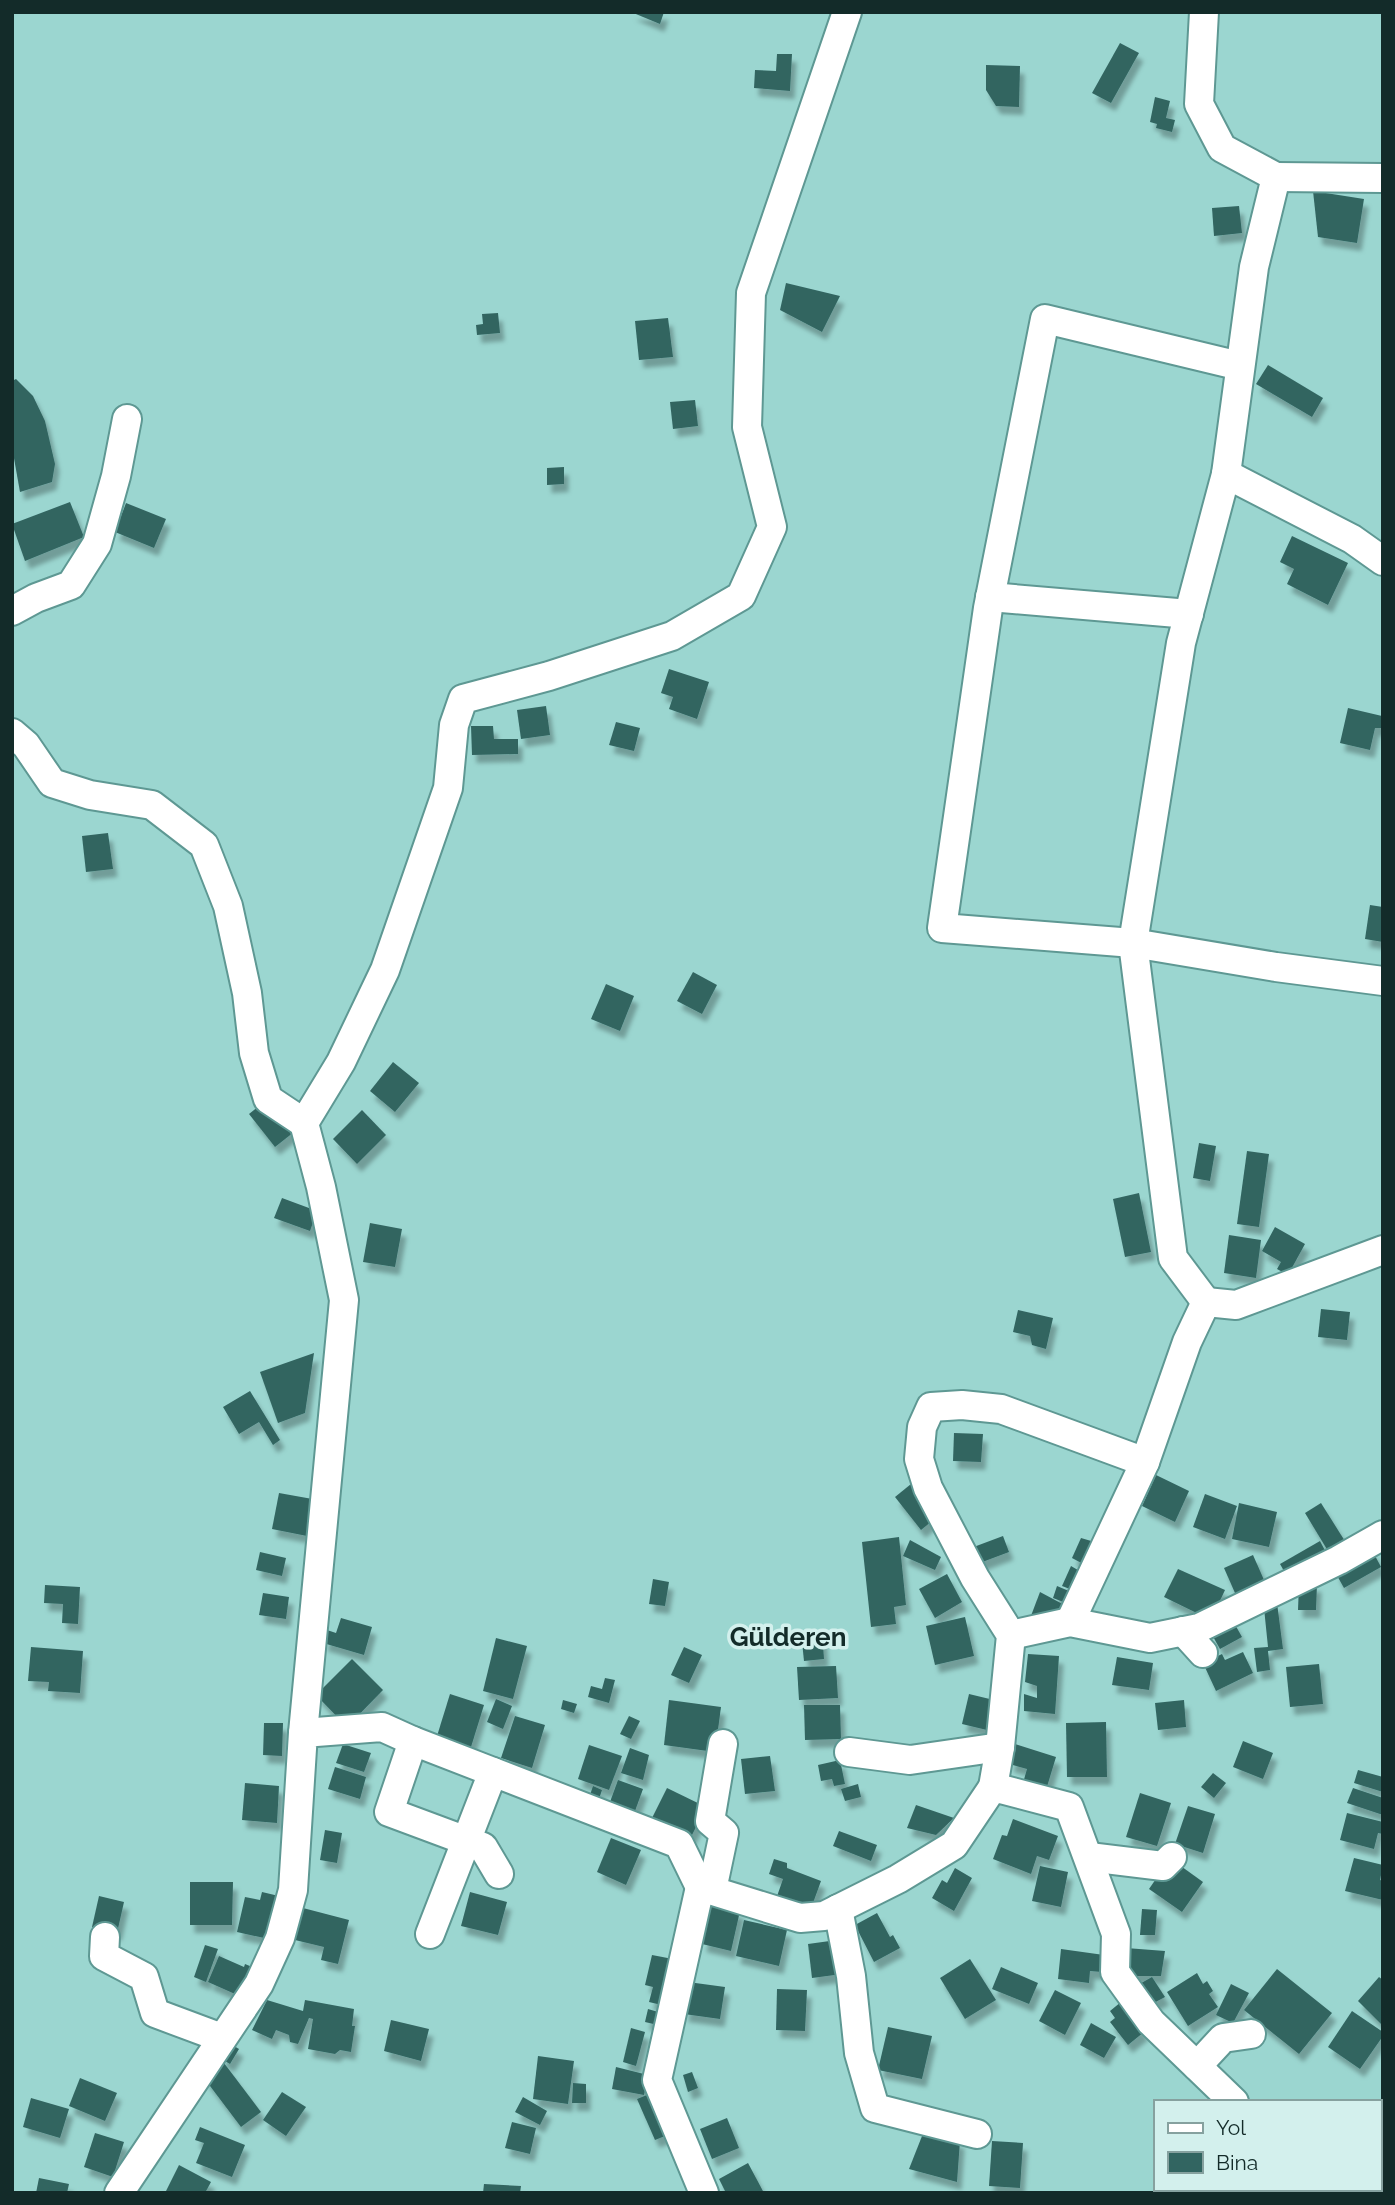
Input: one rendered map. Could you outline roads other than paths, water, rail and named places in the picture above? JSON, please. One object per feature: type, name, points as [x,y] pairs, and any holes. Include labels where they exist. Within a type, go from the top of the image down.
[{"type":"street","points":[[304,1123],[341,1062],[385,970],[448,789],[454,725],[463,699],[549,676],[671,636],[741,596],[772,527],[747,426],[751,293],[847,12]]},
{"type":"street","points":[[1204,12],[1199,104],[1222,148],[1276,177],[1383,178]]},
{"type":"street","points":[[1276,177],[1254,267],[1226,474],[1181,643],[1133,943],[1172,1258],[1206,1302],[1236,1305],[1383,1250]]},
{"type":"street","points":[[1240,366],[1045,319],[990,597],[942,928],[1133,943],[1276,967],[1383,981]]},
{"type":"street","points":[[12,611],[36,598],[71,585],[97,544],[116,476],[127,419]]},
{"type":"street","points":[[1226,474],[1352,539],[1383,561]]},
{"type":"street","points":[[990,597],[1189,614]]},
{"type":"street","points":[[12,733],[26,745],[52,783],[90,794],[152,805],[204,845],[228,906],[247,993],[254,1053],[268,1099],[304,1123],[321,1187],[344,1300],[303,1733],[293,1890],[280,1938],[259,1984],[119,2193]]},
{"type":"street","points":[[1070,1622],[1145,1462],[1187,1342],[1206,1302]]},
{"type":"street","points":[[303,1733],[382,1727],[679,1844],[706,1889],[800,1918],[824,1916],[898,1879],[954,1845],[993,1787],[1000,1747],[1011,1635],[975,1578],[928,1488],[919,1459],[922,1427],[931,1406],[962,1405],[1001,1409],[1145,1462]]},
{"type":"street","points":[[1011,1635],[1070,1622],[1150,1638],[1199,1628],[1339,1560],[1383,1535]]},
{"type":"street","points":[[1183,1631],[1203,1653]]},
{"type":"street","points":[[413,1741],[389,1812],[483,1847],[499,1874]]},
{"type":"street","points":[[704,2193],[657,2080],[706,1889],[724,1833],[710,1821],[723,1744]]},
{"type":"street","points":[[849,1752],[910,1760],[1000,1747]]},
{"type":"street","points":[[430,1934],[493,1772]]},
{"type":"street","points":[[993,1787],[1069,1807],[1116,1934],[1115,1972],[1151,2022],[1232,2100]]},
{"type":"street","points":[[1089,1857],[1163,1866],[1172,1857]]},
{"type":"street","points":[[838,1909],[851,1976],[859,2053],[875,2108],[977,2134]]},
{"type":"street","points":[[105,1937],[104,1956],[144,1977],[155,2013],[222,2038]]},
{"type":"street","points":[[1197,2066],[1223,2038],[1251,2034]]},
{"type":"district","name":"Gülderen","points":[[788,1637]]}]
